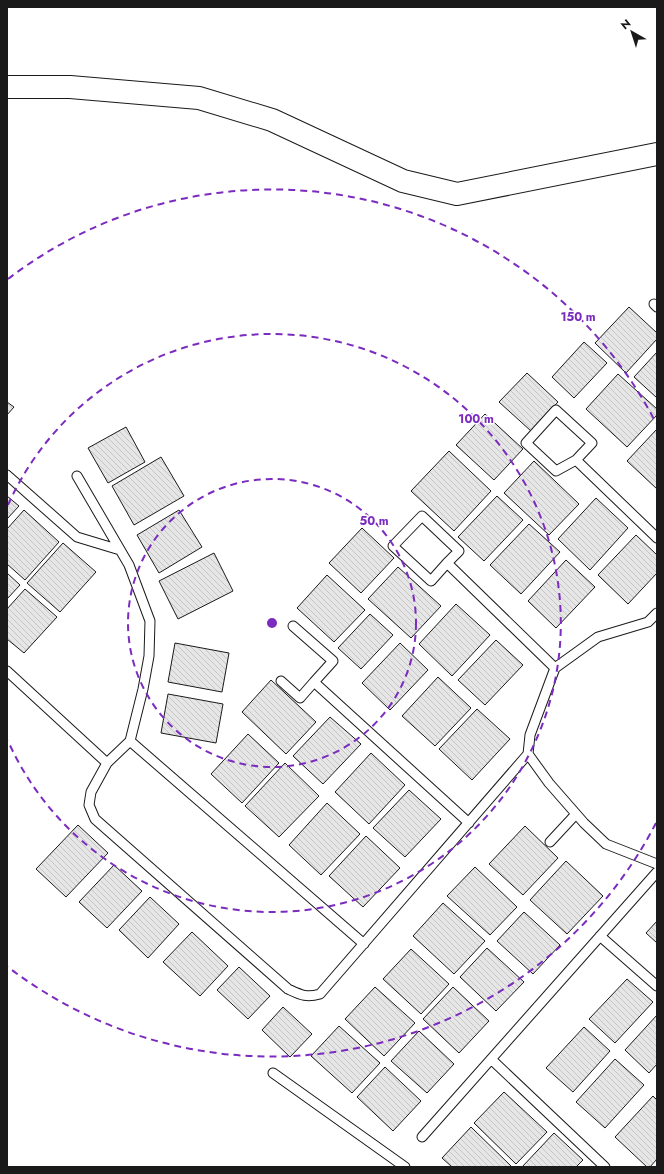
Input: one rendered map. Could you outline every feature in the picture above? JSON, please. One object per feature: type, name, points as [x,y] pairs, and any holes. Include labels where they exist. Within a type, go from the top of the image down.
[{"type":"street","points":[[7,87],[70,87],[199,98],[272,120],[403,181],[457,194],[657,154]]},
{"type":"lane","points":[[556,410],[592,443],[576,460],[556,471],[526,443],[556,410]]},
{"type":"lane","points":[[576,460],[657,538]]},
{"type":"lane","points":[[7,475],[77,538],[120,550]]},
{"type":"lane","points":[[77,476],[129,564],[150,621],[149,656],[143,689],[130,741],[107,763],[91,792],[89,805],[94,819],[288,989],[302,996],[312,997],[320,994],[528,754],[530,735],[555,668],[598,637],[648,622],[657,612]]},
{"type":"lane","points":[[422,516],[459,551],[447,563],[431,581],[393,546],[422,516]]},
{"type":"lane","points":[[447,563],[555,668]]},
{"type":"lane","points":[[281,681],[300,698],[333,661],[293,626]]},
{"type":"lane","points":[[7,670],[107,763]]},
{"type":"lane","points":[[314,682],[469,823]]},
{"type":"lane","points":[[130,741],[364,944]]},
{"type":"lane","points":[[528,754],[549,783],[584,823],[606,844],[657,864]]},
{"type":"lane","points":[[550,842],[576,814]]},
{"type":"lane","points":[[422,1137],[657,872]]},
{"type":"lane","points":[[600,936],[657,986]]},
{"type":"lane","points":[[491,1059],[605,1167]]},
{"type":"lane","points":[[273,1073],[405,1167]]},
{"type":"building","points":[[629,307],[657,333],[657,339],[626,373],[595,343]]},
{"type":"building","points":[[584,342],[607,363],[574,398],[552,377]]},
{"type":"building","points":[[657,352],[657,398],[634,377]]},
{"type":"building","points":[[527,373],[558,402],[531,431],[499,402]]},
{"type":"building","points":[[618,374],[657,409],[657,415],[627,447],[586,409]]},
{"type":"building","points":[[7,402],[14,407],[7,415]]},
{"type":"building","points":[[485,414],[523,449],[494,480],[456,445]]},
{"type":"building","points":[[126,427],[145,462],[108,483],[88,448]]},
{"type":"building","points":[[657,429],[657,489],[627,461]]},
{"type":"building","points":[[449,451],[491,491],[454,531],[411,491]]},
{"type":"building","points":[[161,457],[184,496],[134,525],[112,486]]},
{"type":"building","points":[[534,461],[579,504],[549,535],[504,493]]},
{"type":"building","points":[[7,496],[19,506],[7,519]]},
{"type":"building","points":[[497,496],[523,520],[484,561],[458,537]]},
{"type":"building","points":[[596,498],[628,528],[590,570],[558,539]]},
{"type":"building","points":[[24,510],[59,542],[25,580],[7,564],[7,529]]},
{"type":"building","points":[[179,510],[202,547],[159,573],[137,535]]},
{"type":"building","points":[[529,524],[560,552],[521,594],[490,565]]},
{"type":"building","points":[[362,528],[394,558],[361,593],[329,563]]},
{"type":"building","points":[[636,535],[657,555],[657,573],[628,604],[598,575]]},
{"type":"building","points":[[63,543],[96,572],[60,612],[27,583]]},
{"type":"building","points":[[214,553],[233,591],[178,619],[159,581]]},
{"type":"building","points":[[566,560],[595,587],[556,628],[528,601]]},
{"type":"building","points":[[398,567],[441,606],[411,638],[368,599]]},
{"type":"building","points":[[7,573],[20,585],[7,599]]},
{"type":"building","points":[[327,575],[365,610],[334,642],[297,608]]},
{"type":"building","points":[[25,589],[57,617],[24,653],[7,639],[7,609]]},
{"type":"building","points":[[456,604],[490,635],[452,676],[419,644]]},
{"type":"building","points":[[370,614],[393,635],[361,669],[338,648]]},
{"type":"building","points":[[496,640],[523,665],[485,705],[458,680]]},
{"type":"building","points":[[175,643],[229,653],[222,692],[168,682]]},
{"type":"building","points":[[400,643],[428,670],[390,710],[362,683]]},
{"type":"building","points":[[438,677],[471,708],[435,746],[402,716]]},
{"type":"building","points":[[271,680],[316,722],[286,754],[242,712]]},
{"type":"building","points":[[168,694],[223,704],[216,743],[161,733]]},
{"type":"building","points":[[477,709],[510,739],[472,780],[439,749]]},
{"type":"building","points":[[330,717],[361,744],[323,784],[293,756]]},
{"type":"building","points":[[248,734],[279,763],[242,803],[211,774]]},
{"type":"building","points":[[371,753],[405,785],[369,824],[335,792]]},
{"type":"building","points":[[285,763],[319,796],[279,837],[245,806]]},
{"type":"building","points":[[409,790],[441,819],[405,857],[373,828]]},
{"type":"building","points":[[327,803],[360,834],[321,875],[289,845]]},
{"type":"building","points":[[78,825],[108,853],[66,897],[36,869]]},
{"type":"building","points":[[525,826],[558,858],[523,895],[489,864]]},
{"type":"building","points":[[366,836],[400,868],[363,907],[329,876]]},
{"type":"building","points":[[566,861],[603,896],[567,934],[530,900]]},
{"type":"building","points":[[114,865],[142,891],[107,928],[79,902]]},
{"type":"building","points":[[475,867],[517,907],[490,935],[447,896]]},
{"type":"building","points":[[150,897],[179,924],[148,958],[119,930]]},
{"type":"building","points":[[443,903],[485,941],[454,974],[413,936]]},
{"type":"building","points":[[524,912],[560,945],[533,974],[497,941]]},
{"type":"building","points":[[657,921],[657,943],[646,933]]},
{"type":"building","points":[[192,932],[228,966],[200,996],[163,962]]},
{"type":"building","points":[[487,948],[524,982],[496,1011],[460,977]]},
{"type":"building","points":[[411,949],[449,984],[421,1014],[383,979]]},
{"type":"building","points":[[239,967],[270,996],[248,1019],[217,990]]},
{"type":"building","points":[[627,979],[653,1002],[615,1043],[589,1019]]},
{"type":"building","points":[[375,987],[415,1023],[384,1056],[345,1019]]},
{"type":"building","points":[[453,987],[489,1021],[459,1053],[423,1019]]},
{"type":"building","points":[[283,1007],[312,1034],[290,1057],[262,1030]]},
{"type":"building","points":[[657,1015],[657,1064],[649,1073],[625,1050]]},
{"type":"building","points":[[339,1026],[380,1063],[352,1093],[311,1056]]},
{"type":"building","points":[[584,1027],[610,1051],[573,1092],[546,1068]]},
{"type":"building","points":[[419,1031],[454,1064],[427,1093],[391,1061]]},
{"type":"building","points":[[615,1059],[644,1085],[605,1128],[576,1102]]},
{"type":"building","points":[[385,1067],[421,1101],[393,1131],[357,1097]]},
{"type":"building","points":[[504,1092],[547,1132],[516,1164],[474,1123]]},
{"type":"building","points":[[653,1096],[657,1100],[657,1159],[650,1167],[647,1167],[615,1137]]},
{"type":"building","points":[[471,1127],[511,1167],[452,1167],[442,1158]]},
{"type":"building","points":[[554,1133],[583,1160],[576,1167],[522,1167]]}]
